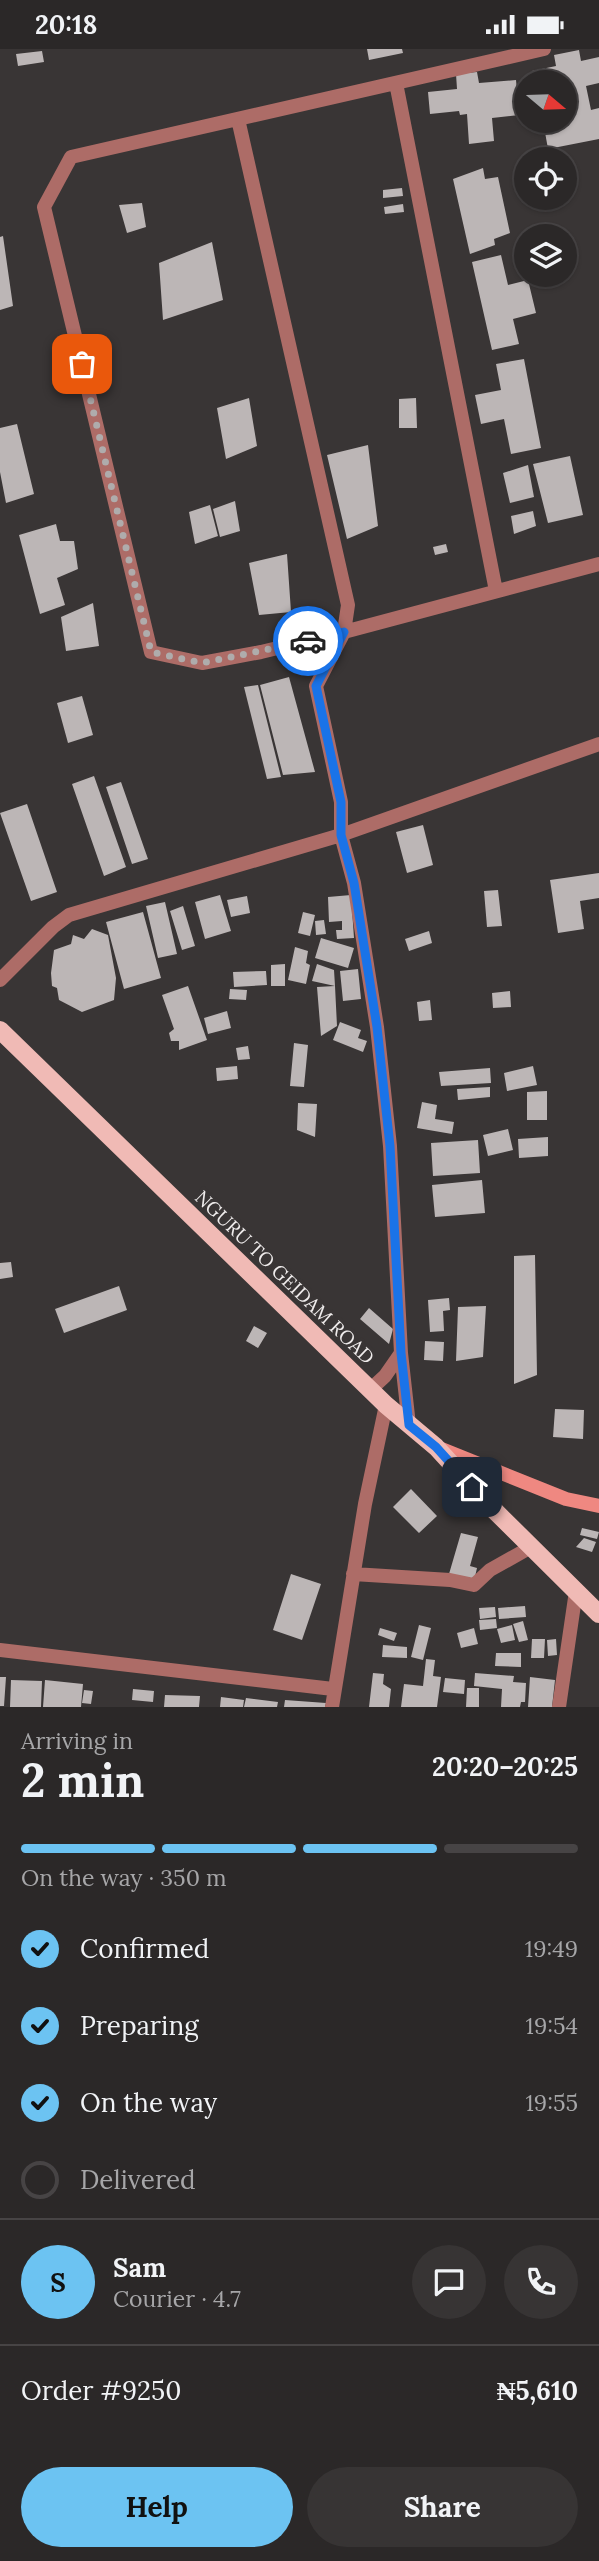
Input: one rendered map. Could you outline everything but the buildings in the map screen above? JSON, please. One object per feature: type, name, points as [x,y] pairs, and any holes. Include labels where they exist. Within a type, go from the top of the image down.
[{"type":"main road","name":"NGURU TO GEIDAM ROAD","points":[[0,1030],[386,1405],[436,1447],[490,1507],[599,1614]]},
{"type":"main road","points":[[436,1447],[566,1499],[599,1506]]},
{"type":"street","points":[[544,49],[71,157],[44,207],[151,652],[202,663],[344,632],[599,564]]},
{"type":"street","points":[[396,83],[496,591]]},
{"type":"street","points":[[238,119],[348,605],[344,632],[316,686],[341,802],[341,835],[354,883],[377,1027],[390,1146],[401,1353],[409,1425]]},
{"type":"street","points":[[0,980],[53,927],[69,915],[341,835],[599,744]]},
{"type":"street","points":[[371,1389],[385,1376],[401,1353]]},
{"type":"street","points":[[332,1707],[365,1504],[386,1405]]},
{"type":"street","points":[[353,1574],[450,1580],[474,1585],[490,1570],[531,1547]]},
{"type":"street","points":[[559,1707],[576,1591]]},
{"type":"street","points":[[0,1650],[333,1689]]},
{"type":"way so far","points":[[82,364],[151,652],[202,663],[308,641]]},
{"type":"route","points":[[308,641],[344,632],[316,686],[341,802],[341,835],[354,883],[377,1027],[390,1146],[401,1353],[409,1425],[436,1447],[472,1487]]}]
